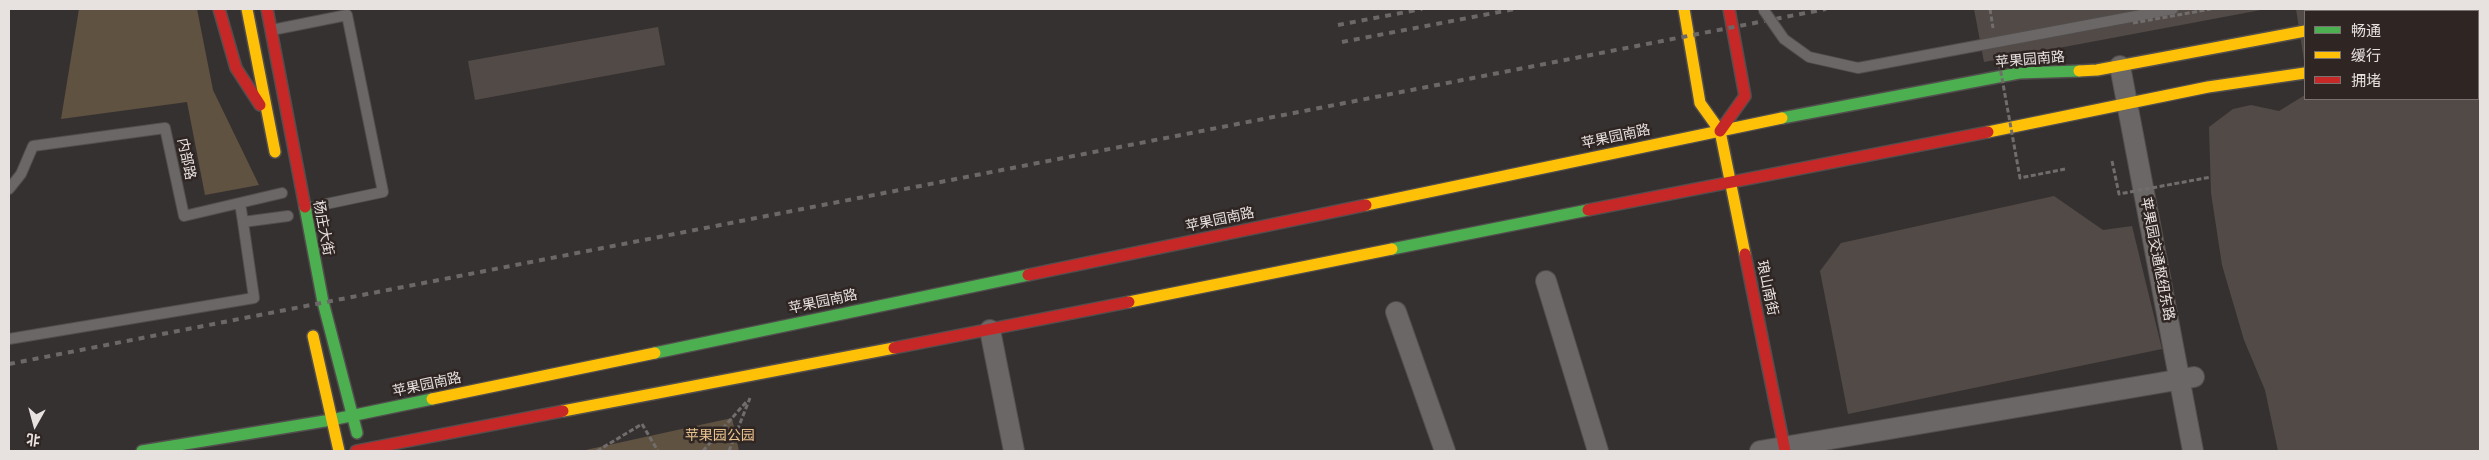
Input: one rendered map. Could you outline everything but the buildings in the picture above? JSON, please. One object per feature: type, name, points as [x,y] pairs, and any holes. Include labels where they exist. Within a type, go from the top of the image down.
[{"type":"main road","points":[[218,9],[220,22],[236,68],[269,118]]},
{"type":"main road","points":[[247,9],[277,165]]},
{"type":"main road","name":"杨庄大街","points":[[267,9],[323,302],[360,451]]},
{"type":"main road","points":[[1684,9],[1700,103],[1720,131],[1745,96],[1729,9]]},
{"type":"main road","name":"苹果园南路","points":[[142,451],[352,416],[1720,131],[2019,73],[2097,70],[2304,31]]},
{"type":"main road","points":[[360,451],[990,330],[2053,119],[2128,101],[2304,73]]},
{"type":"main road","name":"琅山南街","points":[[1720,131],[1784,448]]},
{"type":"main road","points":[[282,188],[288,221]]},
{"type":"main road","points":[[310,323],[338,451]]},
{"type":"street","name":"苹果园交通枢纽东路","points":[[2120,66],[2187,378],[2193,451]]},
{"type":"street","points":[[1546,281],[1598,451]]},
{"type":"street","points":[[1396,312],[1445,451]]},
{"type":"street","points":[[990,330],[1014,451]]},
{"type":"street","points":[[1760,451],[2187,378]]},
{"type":"lane","points":[[1763,9],[1784,39],[1809,57],[1858,68],[2173,9]]},
{"type":"lane","points":[[252,34],[346,15],[383,192],[304,209]]},
{"type":"lane","name":"内部路","points":[[9,189],[21,174],[33,146],[165,128],[184,216],[240,203],[282,188]]},
{"type":"lane","points":[[9,339],[254,298],[240,203]]},
{"type":"lane","points":[[243,222],[288,221]]},
{"type":"path","points":[[2123,25],[2211,9]]},
{"type":"path","points":[[1997,48],[2020,178],[2065,169]]},
{"type":"path","points":[[2112,160],[2119,194],[2211,177]]},
{"type":"path","points":[[703,451],[751,396],[729,451]]},
{"type":"path","points":[[597,451],[642,424],[658,451]]},
{"type":"green space","points":[[79,9],[197,9],[213,90],[259,185],[205,195],[187,102],[61,119]]},
{"type":"green space","name":"苹果园公园","points":[[732,418],[739,451],[581,451]]},
{"type":"railway","points":[[1338,25],[1422,9]]},
{"type":"railway","points":[[1342,42],[1515,9]]},
{"type":"railway","points":[[9,364],[1826,9]]},
{"type":"traffic: fast","points":[[1782,118],[2019,73],[2079,71]]},
{"type":"traffic: fast","points":[[305,207],[323,302],[357,433]]},
{"type":"traffic: fast","points":[[1392,249],[1588,210]]},
{"type":"traffic: fast","points":[[655,353],[1028,275]]},
{"type":"traffic: fast","points":[[142,451],[331,420],[432,399]]},
{"type":"traffic: slow","points":[[247,9],[275,152]]},
{"type":"traffic: slow","points":[[1684,9],[1700,103],[1720,131],[1745,254]]},
{"type":"traffic: slow","points":[[2079,71],[2097,70],[2304,31]]},
{"type":"traffic: slow","points":[[1988,132],[2208,87],[2304,73]]},
{"type":"traffic: slow","points":[[1366,205],[1782,118]]},
{"type":"traffic: slow","points":[[1129,302],[1392,249]]},
{"type":"traffic: slow","points":[[313,336],[339,451]]},
{"type":"traffic: slow","points":[[563,411],[894,348]]},
{"type":"traffic: slow","points":[[432,399],[655,353]]},
{"type":"traffic: jam","points":[[219,9],[236,68],[260,105]]},
{"type":"traffic: jam","points":[[267,9],[305,207]]},
{"type":"traffic: jam","points":[[1720,131],[1745,96],[1729,9]]},
{"type":"traffic: jam","points":[[2418,10],[2425,9]]},
{"type":"traffic: jam","points":[[1588,210],[1988,132]]},
{"type":"traffic: jam","points":[[1028,275],[1366,205]]},
{"type":"traffic: jam","points":[[1745,254],[1785,451]]},
{"type":"traffic: jam","points":[[894,348],[1129,302]]},
{"type":"traffic: jam","points":[[356,451],[563,411]]}]
